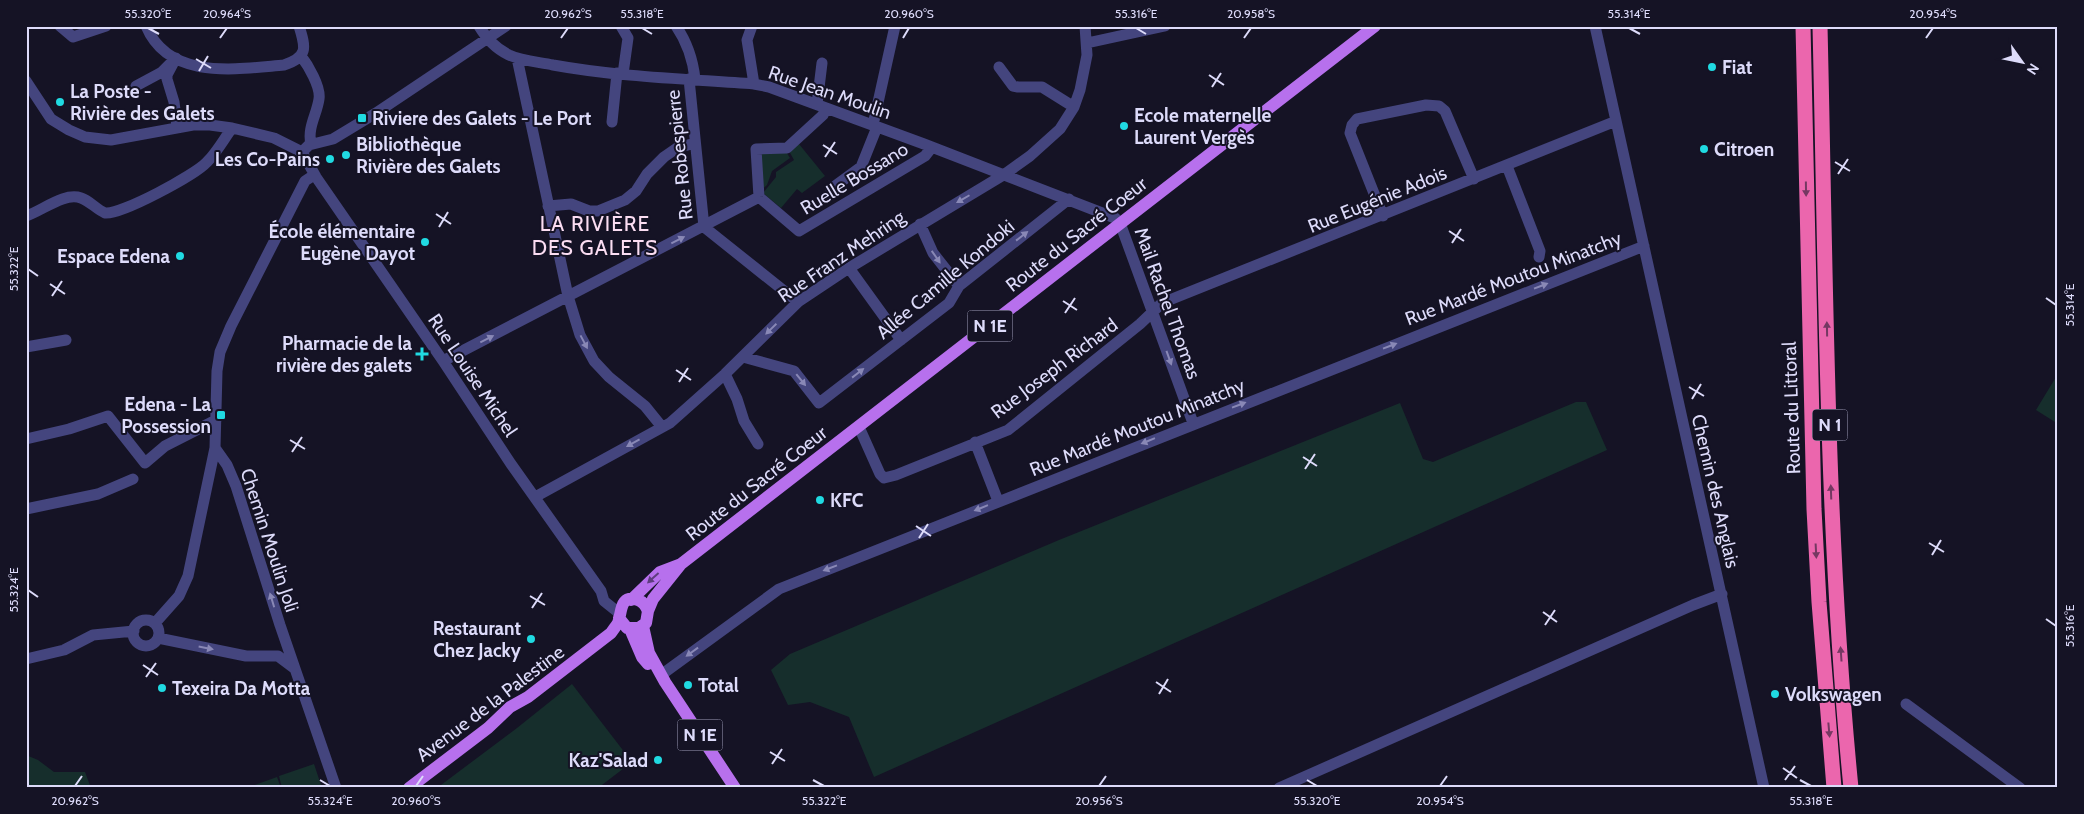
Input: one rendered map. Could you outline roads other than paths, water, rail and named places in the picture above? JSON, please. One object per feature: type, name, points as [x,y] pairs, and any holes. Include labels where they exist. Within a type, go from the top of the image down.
[{"type":"highway","points":[[1792,26],[1805,141]]},
{"type":"highway","name":"Route du Littoral","points":[[1803,26],[1814,508],[1819,602],[1834,788]]},
{"type":"highway","name":"Route du Littoral","points":[[1820,26],[1832,498],[1837,601],[1851,788]]},
{"type":"highway","points":[[1823,147],[1828,26]]},
{"type":"main road","name":"Route du Sacré Coeur","points":[[648,611],[653,599],[681,564],[1375,26]]},
{"type":"main road","name":"Route du Sacré Coeur","points":[[629,600],[660,572],[681,564]]},
{"type":"main road","points":[[629,600],[644,603],[648,611],[648,620],[643,626],[628,629],[593,648],[611,633],[617,624],[623,604],[629,600]]},
{"type":"main road","points":[[619,615],[628,629]]},
{"type":"main road","name":"N 1E","points":[[643,626],[649,653],[663,679],[735,788]]},
{"type":"main road","name":"N 1E","points":[[628,629],[642,657],[663,679]]},
{"type":"main road","name":"Avenue de la Palestine","points":[[409,788],[488,728],[510,707],[528,697],[593,648]]},
{"type":"street","points":[[60,26],[73,37],[106,26]]},
{"type":"street","points":[[146,26],[155,42],[176,58],[203,68],[217,70],[284,65],[301,56],[304,50],[304,43],[299,26]]},
{"type":"street","points":[[479,26],[487,39]]},
{"type":"street","points":[[26,81],[51,119],[85,137],[111,140],[193,124],[232,128],[307,148],[333,139],[376,113],[506,26]]},
{"type":"street","points":[[612,122],[628,38],[621,26]]},
{"type":"street","name":"Rue Robespierre","points":[[676,26],[684,37],[693,64],[695,143],[704,226],[798,302]]},
{"type":"street","points":[[752,26],[747,40],[754,84]]},
{"type":"street","points":[[831,189],[861,167],[875,126],[893,26]]},
{"type":"street","name":"Rue Franz Mehring","points":[[535,497],[670,423],[743,357],[798,302],[920,224],[1005,174],[1030,156],[1060,129],[1074,107],[1084,71],[1087,44],[1085,26]]},
{"type":"street","points":[[1087,44],[1165,26]]},
{"type":"street","name":"Chemin des Anglais","points":[[1595,26],[1764,788]]},
{"type":"street","name":"Rue Jean Moulin","points":[[487,39],[501,50],[517,58],[576,69],[754,84],[777,89],[1005,174],[1115,218],[1120,223]]},
{"type":"street","points":[[301,56],[308,65],[320,94],[307,148]]},
{"type":"street","points":[[136,86],[162,72],[176,58]]},
{"type":"street","points":[[176,58],[166,79],[174,102],[177,127]]},
{"type":"street","points":[[517,58],[568,296],[580,335],[594,361],[609,377],[645,406],[662,427]]},
{"type":"street","points":[[443,361],[759,197],[756,150],[787,148],[823,115],[822,63]]},
{"type":"street","points":[[999,67],[1013,86],[1042,87],[1074,107]]},
{"type":"street","points":[[1383,216],[1352,138],[1350,129],[1357,119],[1426,105],[1439,106],[1445,111],[1474,179]]},
{"type":"street","name":"Rue Eugénie Adois","points":[[1152,312],[1162,303],[1616,121]]},
{"type":"street","points":[[28,214],[74,197],[84,199],[105,212],[124,209],[198,170],[213,155],[232,128]]},
{"type":"street","points":[[548,206],[562,203],[572,204],[589,211],[598,211],[611,206],[631,197],[647,174],[664,157],[678,148],[695,143]]},
{"type":"street","name":"Ruelle Bossano","points":[[759,197],[800,230],[925,156],[932,147]]},
{"type":"street","name":"Rue Louise Michel","points":[[307,148],[316,177],[601,591],[604,601],[619,615]]},
{"type":"street","points":[[1507,166],[1540,251],[1539,257]]},
{"type":"street","points":[[155,623],[180,596],[186,583],[215,448],[218,363],[231,326],[305,181],[311,177],[316,177]]},
{"type":"street","name":"Allée Camille Kondoki","points":[[743,357],[794,371],[819,403],[949,303],[959,286],[1069,200]]},
{"type":"street","name":"Mail Rachel Thomas","points":[[1120,223],[1193,423]]},
{"type":"street","points":[[920,224],[933,253],[959,286]]},
{"type":"street","name":"Rue Mardé Moutou Minatchy","points":[[663,679],[779,589],[1193,423],[1644,246]]},
{"type":"street","points":[[849,268],[901,340]]},
{"type":"street","name":"Rue Joseph Richard","points":[[859,427],[876,467],[884,478],[896,475],[1008,430],[1140,324],[1152,312]]},
{"type":"street","points":[[26,347],[66,340]]},
{"type":"street","points":[[725,374],[737,399],[744,421],[758,444]]},
{"type":"street","points":[[26,439],[69,429],[108,416],[145,463],[165,446],[216,420]]},
{"type":"street","points":[[975,442],[998,501]]},
{"type":"street","name":"Chemin Moulin Joli","points":[[215,448],[227,465],[236,486],[294,668],[336,788]]},
{"type":"street","points":[[26,509],[98,494],[133,479]]},
{"type":"street","points":[[601,591],[612,598],[629,600]]},
{"type":"street","points":[[1279,788],[1693,605],[1722,594]]},
{"type":"street","points":[[144,620],[155,623],[159,630],[158,638],[152,644],[144,646],[137,642],[134,630],[137,624],[144,620]]},
{"type":"street","points":[[26,659],[64,650],[93,635],[134,630]]},
{"type":"street","points":[[158,638],[246,656],[278,656],[294,668]]},
{"type":"street","points":[[278,656],[287,646]]},
{"type":"street","points":[[1906,704],[2020,788]]},
{"type":"place","name":"Fiat","points":[[1712,67]]},
{"type":"place","name":"La Poste - Rivière des Galets","points":[[60,102]]},
{"type":"place","name":"Riviere des Galets - Le Port","points":[[362,118]]},
{"type":"place","name":"Ecole maternelle Laurent Vergès","points":[[1124,126]]},
{"type":"place","name":"Citroen","points":[[1704,149]]},
{"type":"place","name":"Bibliothèque Rivière des Galets","points":[[346,155]]},
{"type":"place","name":"Les Co-Pains","points":[[330,159]]},
{"type":"place","name":"École élémentaire Eugène Dayot","points":[[425,242]]},
{"type":"place","name":"Espace Edena","points":[[180,256]]},
{"type":"place","name":"Pharmacie de la rivière des galets","points":[[422,354]]},
{"type":"place","name":"Edena - La Possession","points":[[221,415]]},
{"type":"place","name":"KFC","points":[[820,500]]},
{"type":"place","name":"Restaurant Chez Jacky","points":[[531,639]]},
{"type":"place","name":"Total","points":[[688,685]]},
{"type":"place","name":"Texeira Da Motta","points":[[162,688]]},
{"type":"place","name":"Volkswagen","points":[[1775,694]]},
{"type":"place","name":"Kaz'Salad","points":[[658,760]]},
{"type":"district","name":"LA RIVIÈRE DES GALETS","points":[[595,236]]}]
